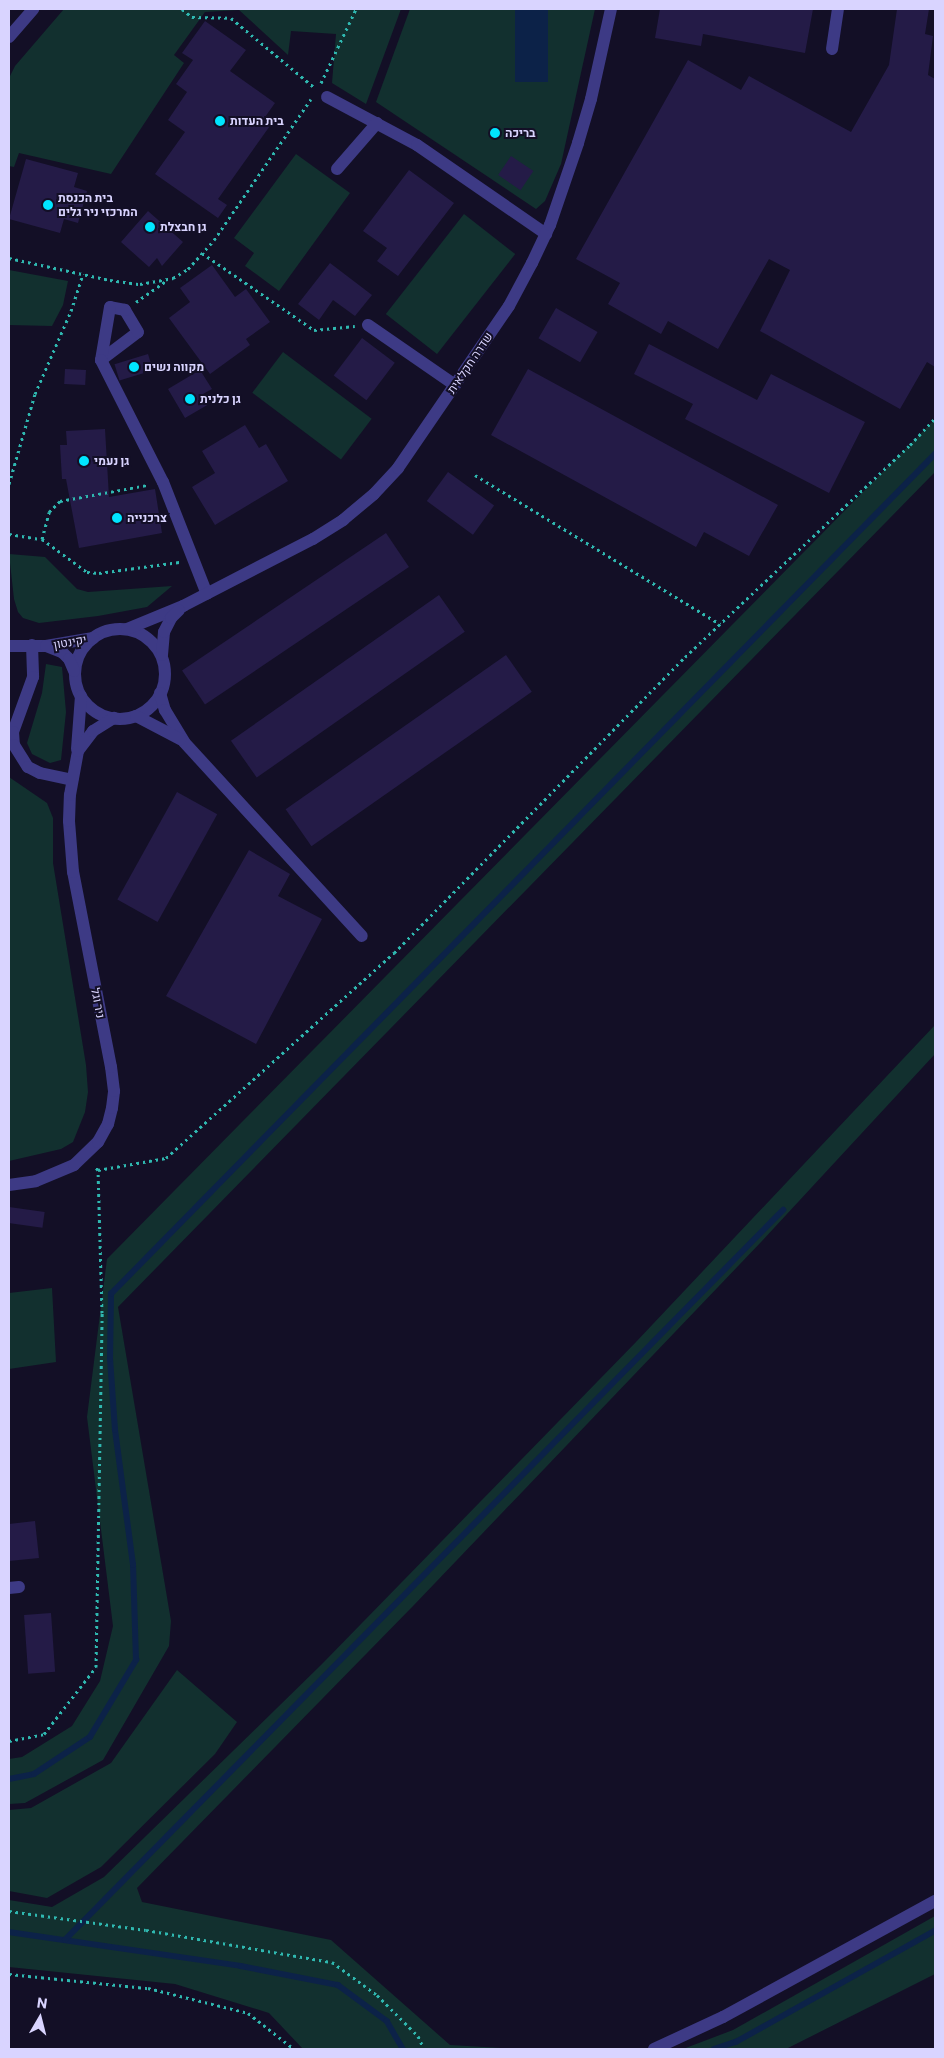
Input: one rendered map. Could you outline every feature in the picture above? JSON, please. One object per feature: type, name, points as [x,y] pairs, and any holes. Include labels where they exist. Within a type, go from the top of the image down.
[{"type":"street","points":[[9,37],[33,9]]},
{"type":"street","name":"שדרה חקלאית","points":[[127,629],[183,606],[313,539],[349,515],[374,494],[398,468],[508,306],[546,234],[565,186],[583,125],[612,9]]},
{"type":"street","points":[[832,50],[838,9]]},
{"type":"street","points":[[322,94],[418,145],[546,234]]},
{"type":"street","points":[[337,169],[377,124]]},
{"type":"street","points":[[101,360],[138,332],[125,310],[110,307],[101,360],[163,482],[207,594]]},
{"type":"street","points":[[368,325],[455,385]]},
{"type":"street","name":"שדרה חקלאית","points":[[162,656],[164,632],[171,618],[183,606]]},
{"type":"street","points":[[112,629],[127,629],[141,634],[153,643],[162,656],[165,670],[164,685],[148,709],[136,716],[114,718],[93,710],[81,696],[76,686],[74,671],[78,656],[86,644],[93,638],[112,629]]},
{"type":"street","name":"יקינטון","points":[[9,646],[46,646],[93,638]]},
{"type":"street","points":[[32,645],[34,677],[13,732],[14,745],[28,766],[40,773],[72,780]]},
{"type":"street","name":"יקינטון","points":[[46,646],[62,652],[69,659],[74,671]]},
{"type":"street","points":[[160,693],[165,710],[184,742],[362,936]]},
{"type":"street","name":"ניר וגל","points":[[9,1185],[36,1181],[56,1174],[74,1165],[87,1155],[98,1142],[108,1124],[114,1092],[73,872],[69,821],[81,696]]},
{"type":"street","points":[[136,716],[184,742]]},
{"type":"street","name":"ניר וגל","points":[[76,759],[84,740],[102,724],[114,718]]},
{"type":"street","points":[[654,2049],[723,2017],[935,1901]]},
{"type":"path","points":[[182,9],[192,17],[231,18],[322,94]]},
{"type":"path","points":[[125,310],[168,279],[188,269],[214,240],[322,94],[356,9]]},
{"type":"path","points":[[202,253],[314,330],[368,325]]},
{"type":"path","points":[[9,258],[140,284],[168,279]]},
{"type":"path","points":[[9,484],[35,394],[71,311],[83,274]]},
{"type":"path","points":[[98,1170],[166,1158],[394,953],[685,657],[910,445],[935,418]]},
{"type":"path","points":[[475,475],[720,624]]},
{"type":"path","points":[[42,539],[49,512],[60,501],[163,482]]},
{"type":"path","points":[[9,534],[42,539],[87,572],[194,560]]},
{"type":"path","points":[[9,1741],[44,1734],[96,1667],[102,1313],[98,1170],[87,1155]]},
{"type":"path","points":[[9,1911],[146,1930],[332,1962],[377,1995],[418,2036],[424,2049]]},
{"type":"path","points":[[9,1974],[148,1988],[248,2013],[294,2049]]},
{"type":"green space","points":[[64,9],[401,9],[366,104],[332,83],[336,34],[291,31],[288,55],[239,10],[205,12],[174,55],[184,63],[111,174],[19,153],[14,167],[9,166],[9,78],[15,66]]},
{"type":"green space","name":"בריכה","points":[[410,9],[595,9],[561,164],[545,201],[536,209],[376,102]]},
{"type":"green space","points":[[296,154],[350,193],[279,291],[245,266],[254,253],[234,238]]},
{"type":"green space","points":[[464,214],[515,254],[437,354],[386,314]]},
{"type":"green space","points":[[9,270],[68,281],[63,305],[52,326],[9,325]]},
{"type":"green space","points":[[283,352],[372,419],[341,460],[252,393]]},
{"type":"green space","points":[[935,419],[935,472],[118,1307],[171,1621],[169,1646],[103,1760],[25,1803],[9,1804],[9,1759],[22,1757],[72,1726],[100,1681],[113,1626],[87,1417],[107,1259]]},
{"type":"green space","points":[[9,554],[45,557],[77,589],[88,592],[172,586],[147,607],[98,616],[39,623],[23,618],[18,612],[14,599]]},
{"type":"green space","points":[[46,664],[62,667],[66,712],[61,760],[50,763],[32,754],[27,743],[42,693]]},
{"type":"green space","points":[[9,777],[47,803],[53,818],[53,863],[86,1065],[88,1092],[85,1112],[73,1142],[61,1149],[9,1161]]},
{"type":"green space","points":[[935,1025],[935,1054],[762,1241],[414,1605],[137,1888],[142,1902],[331,1940],[450,2045],[518,2049],[303,2049],[269,2013],[175,1984],[9,1967],[9,1900],[52,1907],[104,1877],[322,1664],[636,1342]]},
{"type":"green space","points":[[52,1288],[56,1362],[9,1369],[9,1293]]},
{"type":"green space","points":[[177,1670],[237,1722],[215,1754],[101,1867],[47,1898],[9,1891],[9,1810],[31,1808],[111,1763]]},
{"type":"green space","points":[[935,1916],[935,1974],[786,2049],[683,2049],[733,2030]]},
{"type":"water","points":[[515,9],[548,9],[548,82],[515,82]]},
{"type":"building","points":[[660,9],[813,9],[805,53],[703,34],[701,46],[655,38]]},
{"type":"building","points":[[897,9],[929,9],[925,34],[933,36],[928,75],[935,79],[935,367],[927,362],[900,409],[760,331],[790,270],[769,259],[718,349],[668,321],[661,334],[608,304],[620,283],[576,259],[688,60],[741,90],[749,76],[851,132],[889,65]]},
{"type":"building","name":"בית העדות","points":[[205,21],[246,50],[230,71],[275,103],[265,117],[272,123],[218,199],[227,205],[218,218],[155,174],[185,132],[168,120],[187,92],[176,84],[193,60],[182,53]]},
{"type":"building","points":[[511,156],[533,171],[521,190],[498,175]]},
{"type":"building","name":"בית הכנסת המרכזי ניר גלים","points":[[26,159],[78,173],[74,187],[87,191],[78,223],[64,219],[60,233],[9,219]]},
{"type":"building","points":[[409,170],[454,203],[398,276],[377,261],[387,248],[363,231]]},
{"type":"building","name":"גן חבצלת","points":[[148,211],[183,242],[162,266],[157,258],[149,267],[121,242]]},
{"type":"building","points":[[330,263],[372,295],[355,316],[333,300],[319,320],[298,304]]},
{"type":"building","points":[[212,265],[235,297],[246,289],[270,322],[246,339],[250,345],[210,374],[169,318],[190,302],[180,288]]},
{"type":"building","points":[[556,308],[598,332],[580,362],[538,338]]},
{"type":"building","points":[[362,338],[395,363],[366,400],[334,376]]},
{"type":"building","points":[[649,344],[757,400],[771,374],[865,422],[829,493],[685,419],[693,404],[634,374]]},
{"type":"building","name":"מקווה נשים","points":[[148,354],[153,370],[119,380],[115,364]]},
{"type":"building","points":[[65,369],[86,370],[85,385],[64,384]]},
{"type":"building","points":[[528,369],[778,505],[749,556],[704,532],[696,547],[491,435]]},
{"type":"building","name":"גן כלנית","points":[[200,370],[212,389],[203,394],[209,404],[185,418],[168,389]]},
{"type":"building","points":[[245,425],[259,448],[266,444],[288,481],[215,525],[192,487],[215,473],[202,451]]},
{"type":"building","points":[[105,429],[109,497],[155,489],[162,533],[79,548],[66,479],[62,479],[60,445],[67,445],[66,431]]},
{"type":"building","points":[[448,472],[494,506],[473,535],[427,501]]},
{"type":"building","points":[[386,533],[409,567],[205,705],[182,671]]},
{"type":"building","points":[[439,595],[465,632],[257,778],[231,741]]},
{"type":"building","points":[[506,655],[532,692],[311,846],[286,809]]},
{"type":"building","points":[[177,792],[217,814],[158,922],[117,900]]},
{"type":"building","points":[[249,850],[290,874],[278,896],[322,919],[256,1044],[166,996]]},
{"type":"building","points":[[9,1207],[45,1212],[42,1228],[9,1223]]},
{"type":"building","points":[[35,1521],[39,1558],[9,1561],[9,1524]]},
{"type":"building","points":[[51,1613],[55,1672],[28,1674],[24,1615]]},
{"type":"waterway","points":[[9,1779],[34,1774],[90,1737],[136,1660],[133,1565],[115,1430],[110,1359],[111,1294],[935,454]]},
{"type":"waterway","points":[[65,1940],[783,1210]]},
{"type":"waterway","points":[[714,2049],[736,2042],[935,1931]]},
{"type":"waterway","points":[[9,1932],[241,1966],[338,1985],[387,2021],[403,2049]]},
{"type":"place","name":"בית העדות","points":[[220,121]]},
{"type":"place","name":"בריכה","points":[[495,133]]},
{"type":"place","name":"בית הכנסת המרכזי ניר גלים","points":[[48,205]]},
{"type":"place","name":"גן חבצלת","points":[[150,227]]},
{"type":"place","name":"מקווה נשים","points":[[134,367]]},
{"type":"place","name":"גן כלנית","points":[[190,399]]},
{"type":"place","name":"גן נעמי","points":[[84,461]]},
{"type":"place","name":"צרכנייה","points":[[117,518]]}]
